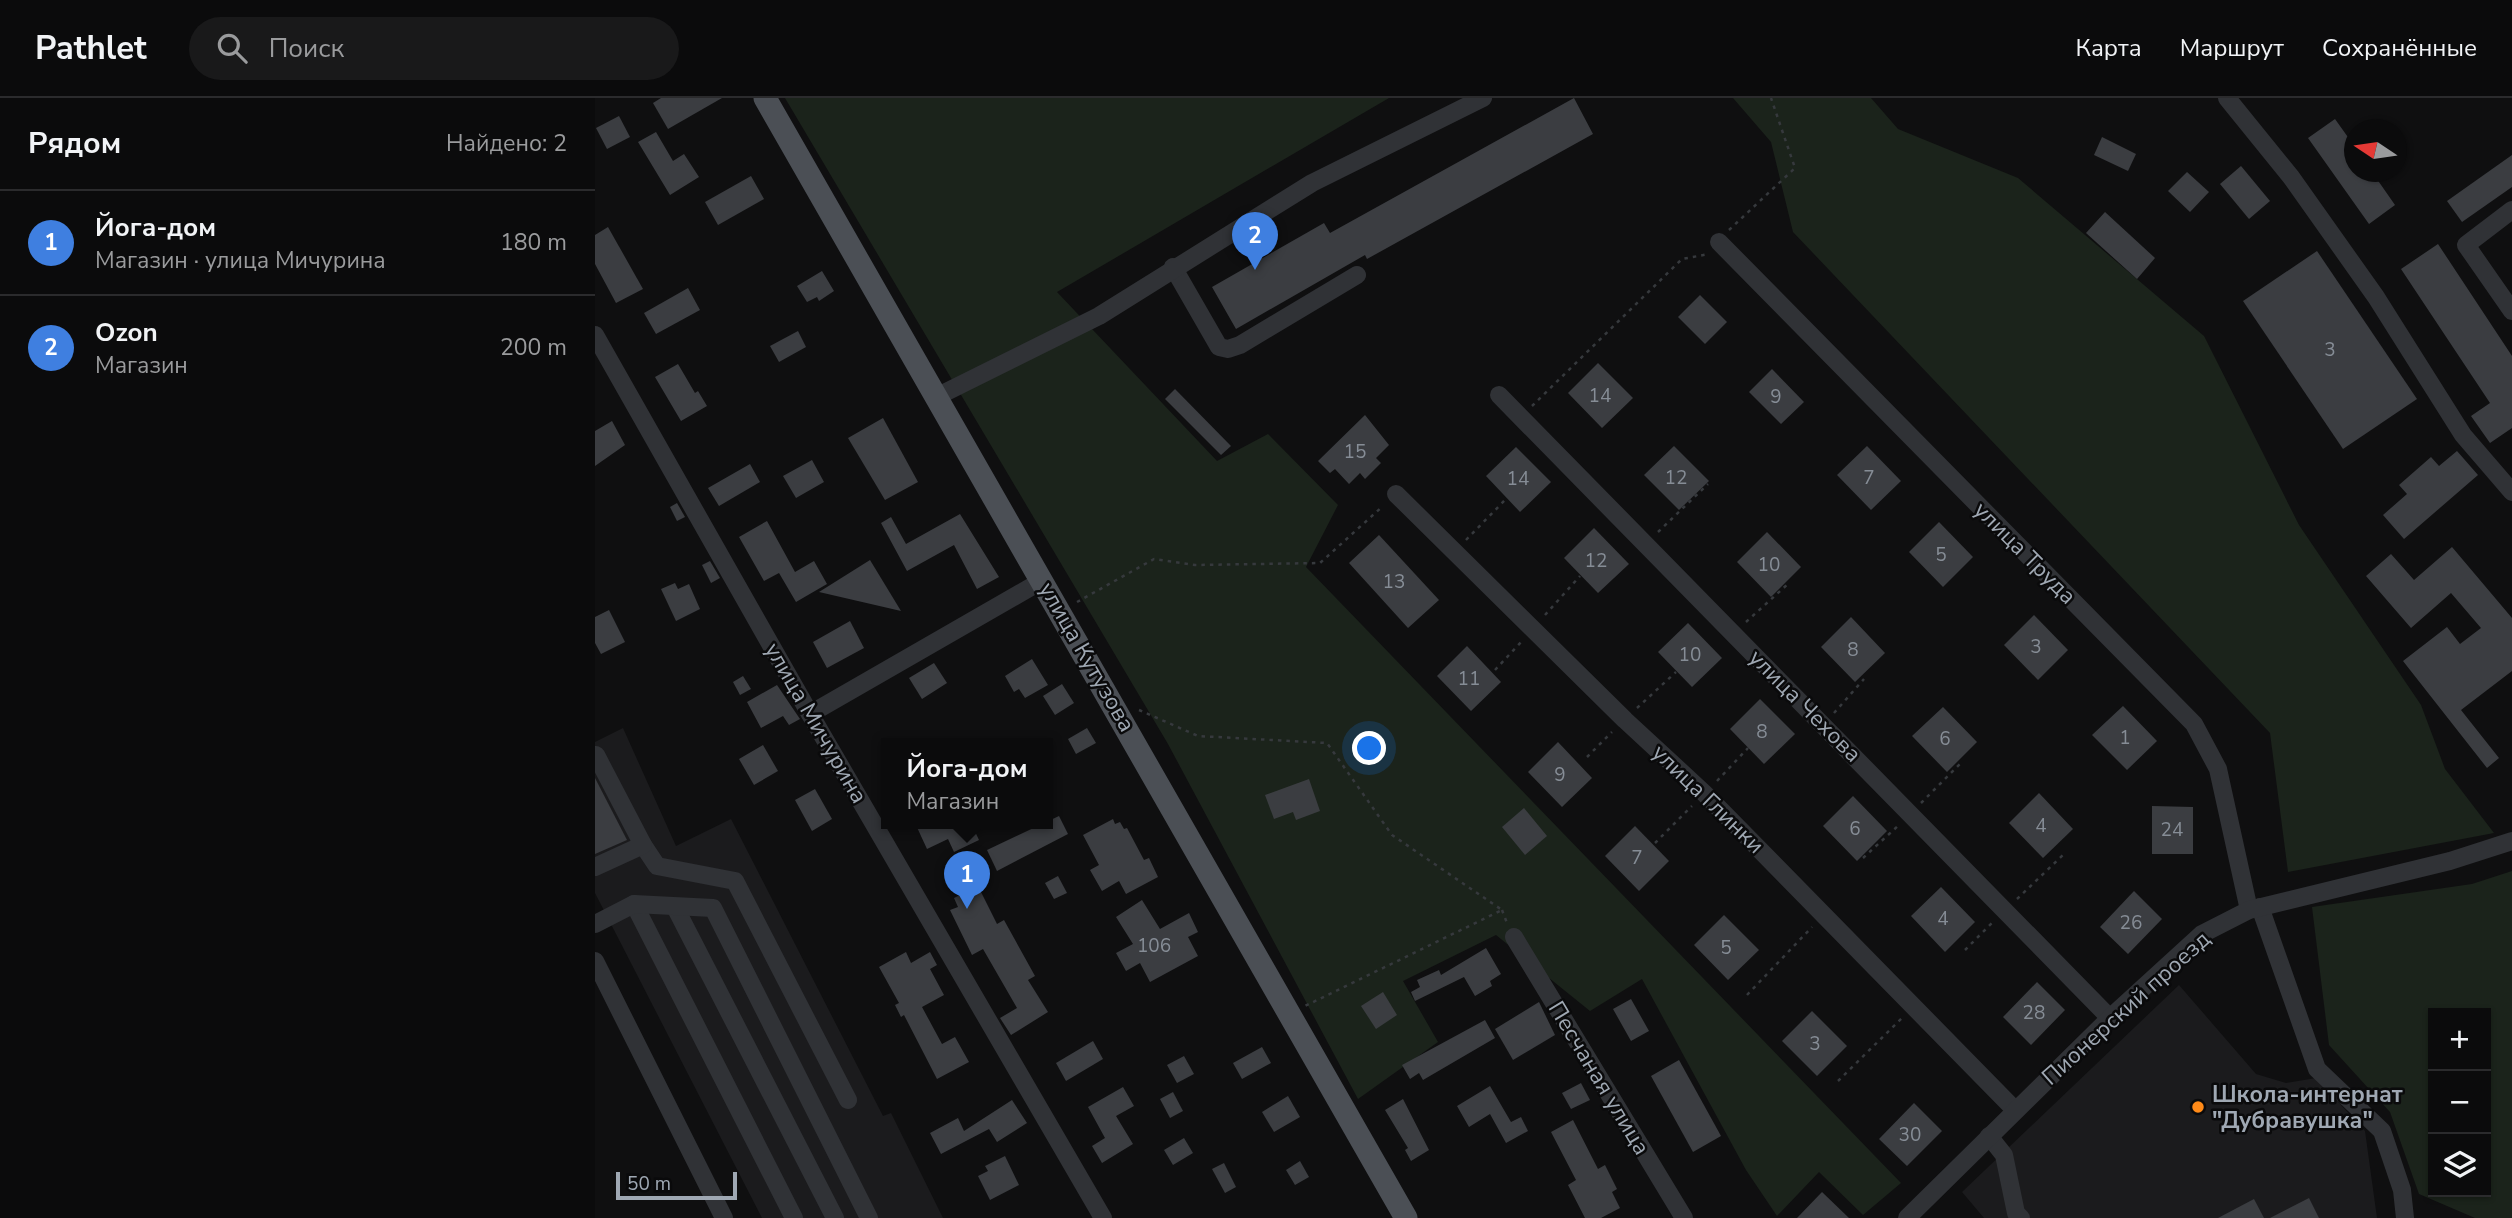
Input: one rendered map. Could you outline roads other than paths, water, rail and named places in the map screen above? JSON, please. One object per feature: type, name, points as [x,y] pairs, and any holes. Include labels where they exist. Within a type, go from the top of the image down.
[{"type":"main road","name":"улица Кутузова","points":[[765,98],[1406,1218]]},
{"type":"street","points":[[936,397],[1098,316],[1312,183],[1483,98]]},
{"type":"street","points":[[2231,100],[2291,177],[2376,297],[2463,435],[2512,492]]},
{"type":"street","points":[[2512,210],[2466,245],[2512,311]]},
{"type":"street","name":"улица Труда","points":[[1719,242],[2194,724],[2218,769],[2254,909],[2318,1069],[2382,1131],[2402,1190],[2405,1218]]},
{"type":"street","points":[[1173,267],[1219,347],[1228,349],[1240,345],[1357,275]]},
{"type":"street","name":"улица Мичурина","points":[[595,335],[810,714],[1103,1218]]},
{"type":"street","name":"улица Чехова","points":[[1499,395],[2110,1018]]},
{"type":"street","name":"улица Глинки","points":[[1396,494],[1704,793],[1915,1005],[2015,1110]]},
{"type":"street","points":[[810,714],[1043,580]]},
{"type":"street","points":[[596,755],[643,845],[657,866],[734,881],[848,1100]]},
{"type":"street","name":"Пионерский проезд","points":[[1906,1218],[2110,1018],[2202,934],[2254,909],[2450,861],[2512,842]]},
{"type":"street","points":[[595,867],[643,845]]},
{"type":"street","points":[[634,904],[794,1218]]},
{"type":"street","points":[[595,924],[634,904],[713,908],[869,1218]]},
{"type":"street","points":[[675,907],[835,1218]]},
{"type":"street","name":"Песчаная улица","points":[[1514,937],[1684,1218]]},
{"type":"street","points":[[595,961],[724,1218]]},
{"type":"street","points":[[1989,1136],[2004,1155],[2016,1213],[2021,1218]]},
{"type":"place","name":"Ozon","points":[[1255,270]]},
{"type":"place","name":"Йога-дом","points":[[967,909]]},
{"type":"place","name":"Школа-интернат \"Дубравушка\"","points":[[2198,1107]]}]
